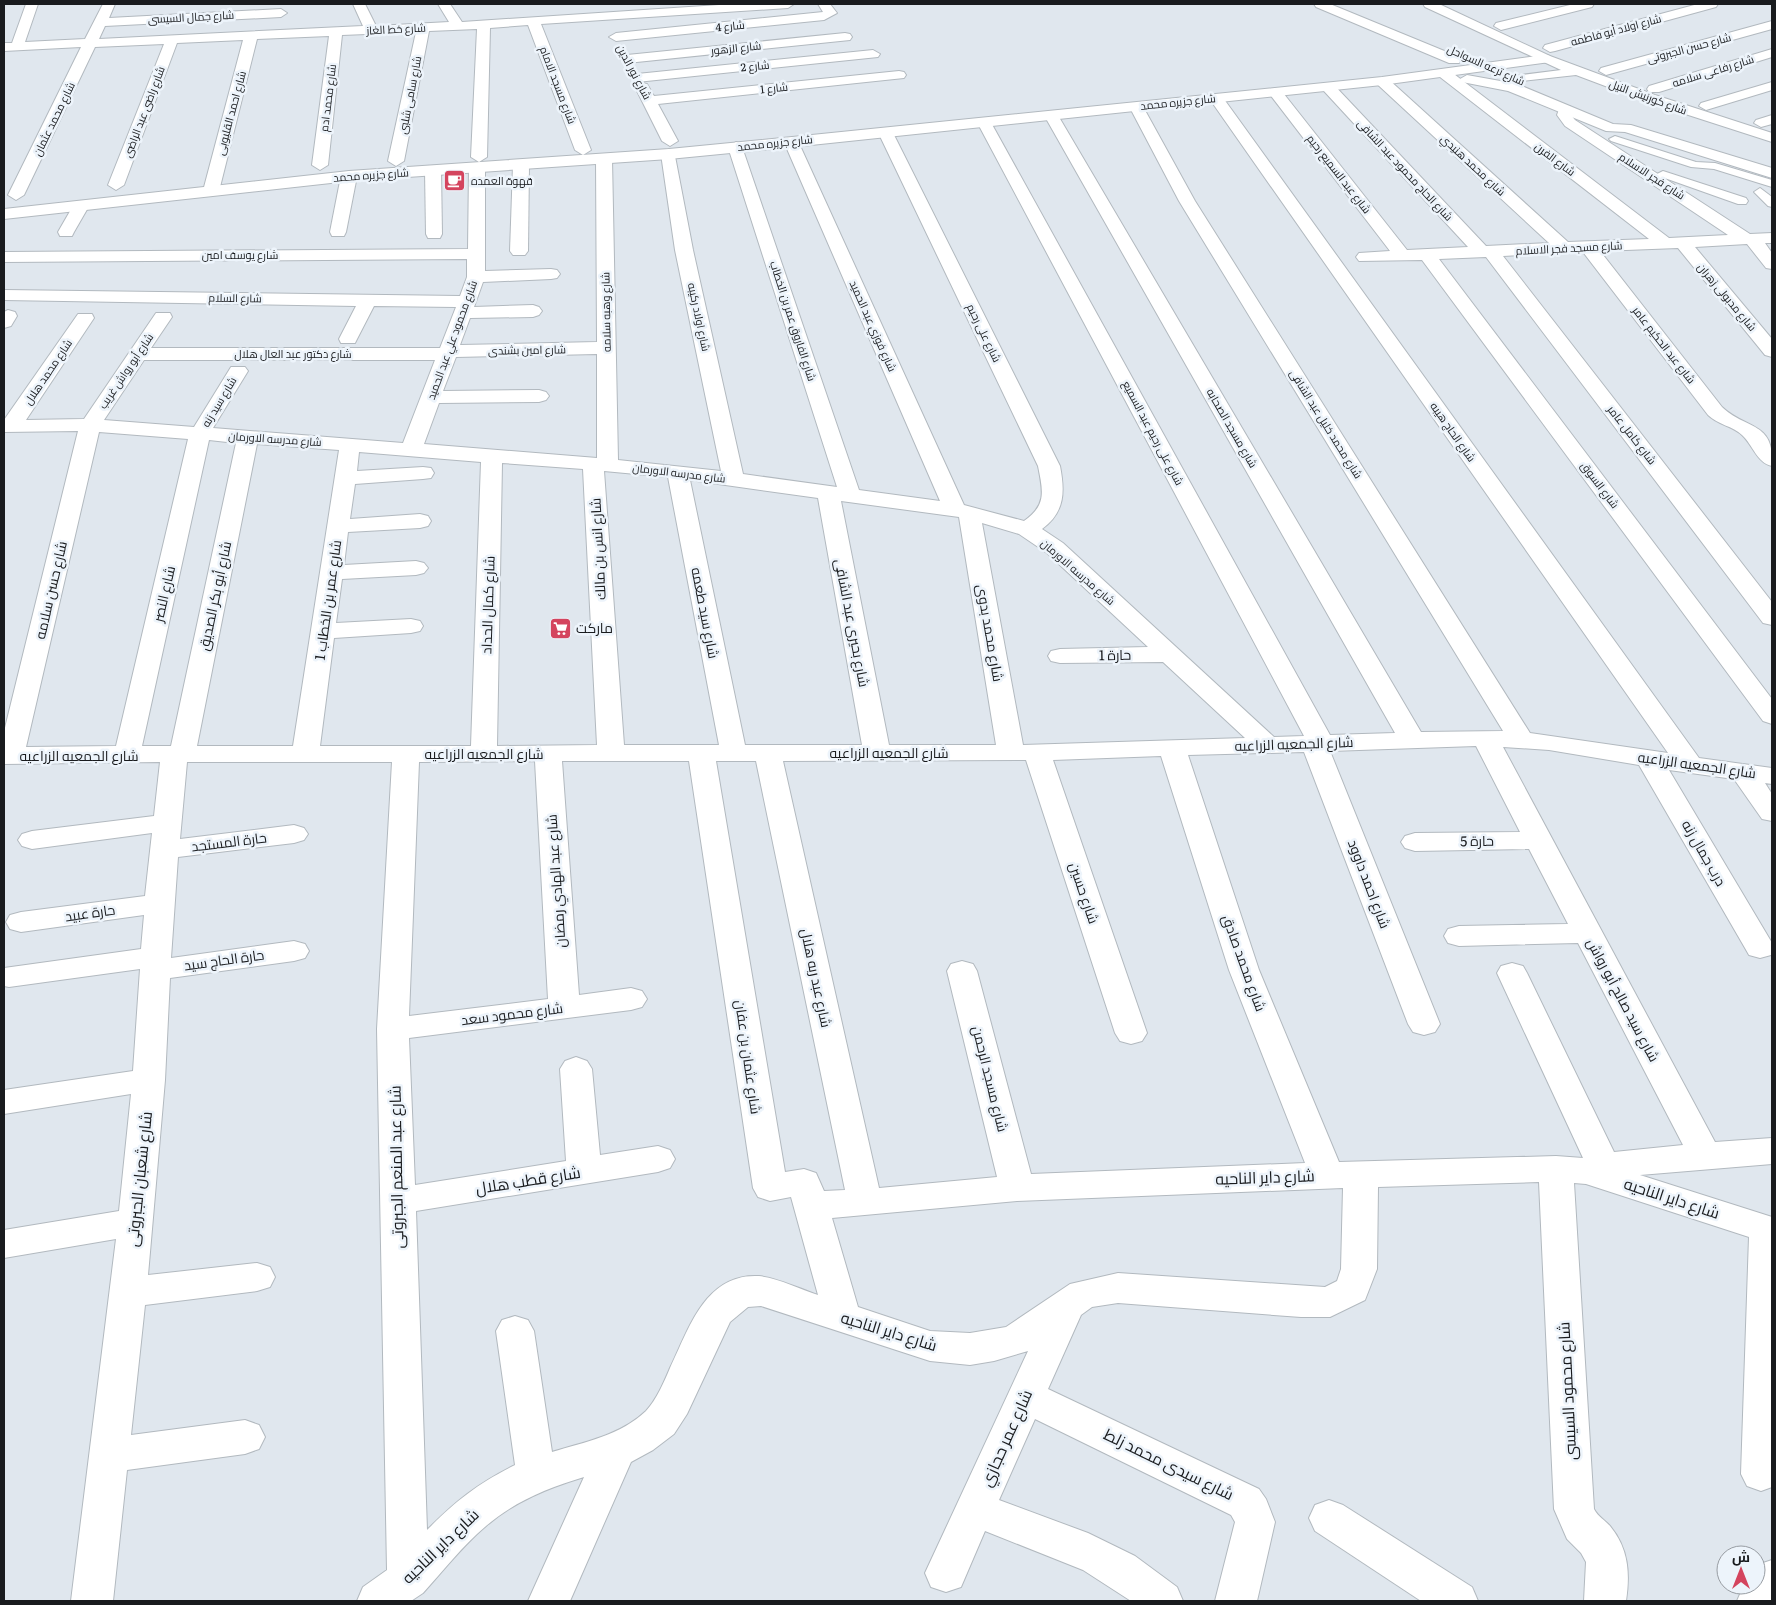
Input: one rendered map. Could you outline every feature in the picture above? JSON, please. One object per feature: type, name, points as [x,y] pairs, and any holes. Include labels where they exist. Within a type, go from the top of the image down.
[{"type":"street","points":[[18,46],[32,4]]},
{"type":"street","name":"شارع محمد عثمان","points":[[10,196],[91,43],[109,4]]},
{"type":"street","points":[[360,4],[372,30]]},
{"type":"street","points":[[444,4],[458,26]]},
{"type":"street","name":"شارع نور الدين","points":[[597,4],[649,101],[670,147]]},
{"type":"street","name":"شارع خط الغاز","points":[[4,47],[423,28],[484,24],[527,18],[605,16],[673,8],[788,4]]},
{"type":"street","name":"شارع 4","points":[[616,37],[824,16],[831,13],[824,4]]},
{"type":"street","name":"شارع ترعه السواحل","points":[[1320,4],[1447,68],[1512,87],[1610,128],[1620,134],[1713,156],[1772,173]]},
{"type":"street","name":"شارع ترعه السواحل","points":[[1339,4],[1495,68],[1574,105],[1628,126],[1620,134]]},
{"type":"street","name":"شارع كورنيش النيل","points":[[1429,4],[1526,51],[1548,54],[1606,71],[1706,106],[1768,123]]},
{"type":"street","points":[[1454,4],[1501,26],[1548,54]]},
{"type":"street","points":[[1501,26],[1588,4]]},
{"type":"street","name":"شارع اولاد أبو فاطمه","points":[[1548,54],[1712,4]]},
{"type":"street","points":[[279,8],[290,34]]},
{"type":"street","name":"شارع جمال السيسى","points":[[101,22],[279,8]]},
{"type":"street","name":"شارع مسجد الامام","points":[[527,18],[582,150]]},
{"type":"street","name":"شارع محمود علي عبد الحميد","points":[[412,448],[476,278],[478,163],[484,24]]},
{"type":"street","name":"شارع حسن الجبروتى","points":[[1606,71],[1772,25]]},
{"type":"street","name":"شارع سامى شلبى","points":[[396,161],[423,28]]},
{"type":"street","name":"شارع محمد ادم","points":[[320,165],[336,32]]},
{"type":"street","name":"شارع احمد القليوبى","points":[[211,191],[251,36]]},
{"type":"street","name":"شارع الزهور","points":[[627,59],[844,37]]},
{"type":"street","name":"شارع راضى عبد الراضى","points":[[116,185],[172,39]]},
{"type":"street","name":"شارع جزيره محمد","points":[[4,214],[348,176],[433,171],[478,163],[582,150],[736,147],[1382,82],[1447,68],[1471,58],[1526,51]]},
{"type":"street","name":"شارع 2","points":[[637,78],[872,54]]},
{"type":"street","name":"شارع جزيره محمد","points":[[272,169],[396,161],[521,165],[604,159],[670,147],[1012,106],[1447,68],[1495,68],[1548,54]]},
{"type":"street","name":"شارع كورنيش النيل","points":[[1548,54],[1584,74],[1772,138]]},
{"type":"street","name":"شارع رفاعى سلامه","points":[[1654,88],[1772,54]]},
{"type":"street","name":"شارع الفرن","points":[[1447,68],[1674,243]]},
{"type":"street","points":[[1518,79],[1548,74],[1584,74]]},
{"type":"street","name":"شارع 1","points":[[649,101],[899,75]]},
{"type":"street","name":"شارع محمد هنيدي","points":[[1382,82],[1564,248]]},
{"type":"street","points":[[1706,106],[1772,86]]},
{"type":"street","name":"شارع الحاج محمود عبد الشافى","points":[[1328,87],[1486,252]]},
{"type":"street","name":"شارع عبد السميع رحيم","points":[[1275,92],[1403,256]]},
{"type":"street","name":"شارع الحاج هيبه","points":[[1216,98],[1690,765]]},
{"type":"street","points":[[1012,106],[1027,117]]},
{"type":"street","name":"شارع محمد خليل عبد الشافى","points":[[1136,106],[1187,201],[1521,740]]},
{"type":"street","name":"شارع فجر الاسلام","points":[[1565,109],[1564,115],[1570,122],[1749,239],[1772,264]]},
{"type":"street","name":"شارع مسجد الصحابه","points":[[1051,115],[1413,740]]},
{"type":"street","name":"شارع على رحيم عبد السميع","points":[[984,122],[1318,743]]},
{"type":"street","name":"شارع على رحيم","points":[[886,132],[1049,466],[1054,490],[1054,504],[1044,518],[1027,529]]},
{"type":"street","name":"شارع فوزي عبد الحميد","points":[[792,142],[962,511]]},
{"type":"street","name":"شارع اولاد ركيبه","points":[[670,147],[684,250],[733,479]]},
{"type":"street","name":"شارع الفاروق عمر بن الخطاب","points":[[736,147],[839,494]]},
{"type":"street","name":"شارع وهبه سلامه","points":[[600,464],[606,348],[604,159]]},
{"type":"street","points":[[519,251],[521,165]]},
{"type":"street","points":[[433,171],[434,234]]},
{"type":"street","points":[[195,177],[234,173]]},
{"type":"street","points":[[338,232],[348,176]]},
{"type":"street","points":[[98,186],[136,183]]},
{"type":"street","points":[[10,196],[34,193]]},
{"type":"street","points":[[66,232],[81,206]]},
{"type":"street","name":"شارع مسجد فجر الاسلام","points":[[1365,257],[1772,238]]},
{"type":"street","name":"شارع مدبولى زهران","points":[[1674,243],[1772,351]]},
{"type":"street","name":"شارع عبد الحكيم عامر","points":[[1588,247],[1716,411],[1722,417],[1750,430],[1772,460]]},
{"type":"street","name":"شارع كامل عامر","points":[[1486,252],[1772,618]]},
{"type":"street","name":"شارع يوسف امين","points":[[4,257],[476,254]]},
{"type":"street","name":"شارع السوق","points":[[1427,255],[1772,716]]},
{"type":"street","points":[[476,278],[551,274]]},
{"type":"street","name":"شارع السلام","points":[[4,294],[368,300],[533,311]]},
{"type":"street","points":[[348,338],[368,300]]},
{"type":"street","name":"شارع أبو رواش غريب","points":[[90,425],[163,317]]},
{"type":"street","name":"شارع محمد هلال","points":[[8,426],[85,318]]},
{"type":"street","name":"شارع امين بشندى","points":[[448,353],[606,348]]},
{"type":"street","name":"شارع دكتور عبد العال هلال","points":[[138,354],[448,353]]},
{"type":"street","name":"شارع سيد زنه","points":[[200,433],[238,371]]},
{"type":"street","points":[[431,397],[539,396]]},
{"type":"street","name":"شارع مدرسه الاورمان","points":[[8,426],[90,425],[412,448],[600,464],[733,479],[962,511],[1027,529],[1055,548],[1268,745]]},
{"type":"street","name":"شارع حسن سلامه","points":[[8,756],[90,425]]},
{"type":"street","name":"شارع النصر","points":[[127,756],[200,433]]},
{"type":"street","name":"شارع أبو بكر الصديق","points":[[178,755],[248,436]]},
{"type":"street","name":"شارع عمر بن الخطاب 1","points":[[305,755],[350,444]]},
{"type":"street","name":"شارع كمال الحداد","points":[[484,755],[492,455]]},
{"type":"street","name":"شارع انس بن مالك","points":[[600,464],[611,754]]},
{"type":"street","name":"شارع سيد طعمه","points":[[678,472],[700,592],[734,754]]},
{"type":"street","points":[[345,478],[423,473]]},
{"type":"street","name":"شارع بحيرى عبد الشافى","points":[[839,494],[877,754]]},
{"type":"street","name":"شارع محمد بدوى","points":[[962,511],[1024,753]]},
{"type":"street","points":[[338,526],[420,521]]},
{"type":"street","points":[[332,573],[416,568]]},
{"type":"street","points":[[323,631],[411,626]]},
{"type":"street","name":"حارة 1","points":[[1060,656],[1170,654]]},
{"type":"street","name":"شارع الجمعيه الزراعيه","points":[[8,756],[1024,753],[1485,738],[1577,746],[1649,759],[1772,776]]},
{"type":"street","name":"شارع سيد صالح أبو رواش","points":[[1485,738],[1705,1155]]},
{"type":"street","name":"شارع احمد داوود","points":[[1318,743],[1424,1024]]},
{"type":"street","name":"شارع محمد صادق","points":[[1172,748],[1244,970],[1344,1174]]},
{"type":"street","name":"شارع حسين","points":[[1024,753],[1131,1034]]},
{"type":"street","name":"شارع عبد الهادي رمضان","points":[[548,754],[564,1007]]},
{"type":"street","name":"شارع عثمان بن عفان","points":[[701,754],[770,1188],[804,1182],[842,1316]]},
{"type":"street","name":"شارع عبد ربه هلال","points":[[768,754],[865,1203]]},
{"type":"street","name":"شارع شعبان الجبروتى","points":[[92,1601],[136,1222],[149,1080],[159,904],[166,837],[178,755]]},
{"type":"street","name":"شارع عبد المنعم الجبروتى","points":[[406,755],[393,1029],[408,1579]]},
{"type":"street","name":"درب جمال زنه","points":[[1649,759],[1760,948]]},
{"type":"street","points":[[1742,772],[1772,813]]},
{"type":"street","name":"حارة المستجد","points":[[32,840],[294,834]]},
{"type":"street","name":"حارة 5","points":[[1415,842],[1538,840]]},
{"type":"street","name":"حارة عبيد","points":[[21,922],[159,904]]},
{"type":"street","points":[[1459,936],[1588,933]]},
{"type":"street","name":"حارة الحاج سيد","points":[[9,977],[294,951]]},
{"type":"street","name":"شارع مسجد الرحمن","points":[[962,971],[1017,1188]]},
{"type":"street","points":[[1512,973],[1582,1168],[1705,1155],[1772,1151]]},
{"type":"street","name":"شارع محمود سعد","points":[[393,1029],[631,999]]},
{"type":"street","points":[[576,1069],[584,1171]]},
{"type":"street","points":[[4,1102],[149,1080]]},
{"type":"street","name":"شارع قطب هلال","points":[[397,1201],[658,1159]]},
{"type":"street","name":"شارع داير الناحيه","points":[[810,1205],[865,1203],[1017,1188],[1344,1174],[1582,1168],[1770,1230]]},
{"type":"street","name":"شارع محمود السيسى","points":[[1582,1168],[1574,1509],[1581,1526],[1596,1540],[1607,1559],[1606,1601]]},
{"type":"street","name":"شارع داير الناحيه","points":[[378,1601],[408,1579],[471,1513],[508,1488],[536,1474],[616,1450],[639,1438],[660,1422],[673,1402],[716,1312],[724,1302],[734,1295],[748,1291],[761,1291],[930,1346],[970,1349],[994,1346],[1016,1339],[1036,1328],[1083,1294],[1118,1288],[1301,1302],[1330,1302],[1352,1290],[1359,1269],[1344,1174]]},
{"type":"street","points":[[4,1244],[136,1222]]},
{"type":"street","points":[[1761,1474],[1770,1230]]},
{"type":"street","points":[[128,1292],[257,1278]]},
{"type":"street","name":"شارع عمر حجازي","points":[[946,1573],[1068,1304]]},
{"type":"street","points":[[515,1330],[536,1474]]},
{"type":"street","name":"شارع سيدى محمد زلط","points":[[1025,1396],[1245,1502],[1252,1512],[1255,1522],[1236,1601]]},
{"type":"street","points":[[108,1455],[246,1437]]},
{"type":"street","points":[[549,1601],[616,1450]]},
{"type":"street","points":[[974,1509],[1116,1565],[1143,1583],[1162,1601]]},
{"type":"street","points":[[1329,1518],[1457,1601]]},
{"type":"street","points":[[1758,1601],[1772,1579]]},
{"type":"lane","points":[[1620,134],[1688,163],[1715,166],[1772,185]]},
{"type":"lane","points":[[1688,163],[1713,156]]},
{"type":"lane","points":[[1663,174],[1742,201]]},
{"type":"lane","points":[[1723,209],[1772,185]]},
{"type":"lane","points":[[1760,192],[1772,203]]},
{"type":"place","name":"قهوة العمده","points":[[455,181]]},
{"type":"place","name":"ماركت","points":[[560,628]]}]
